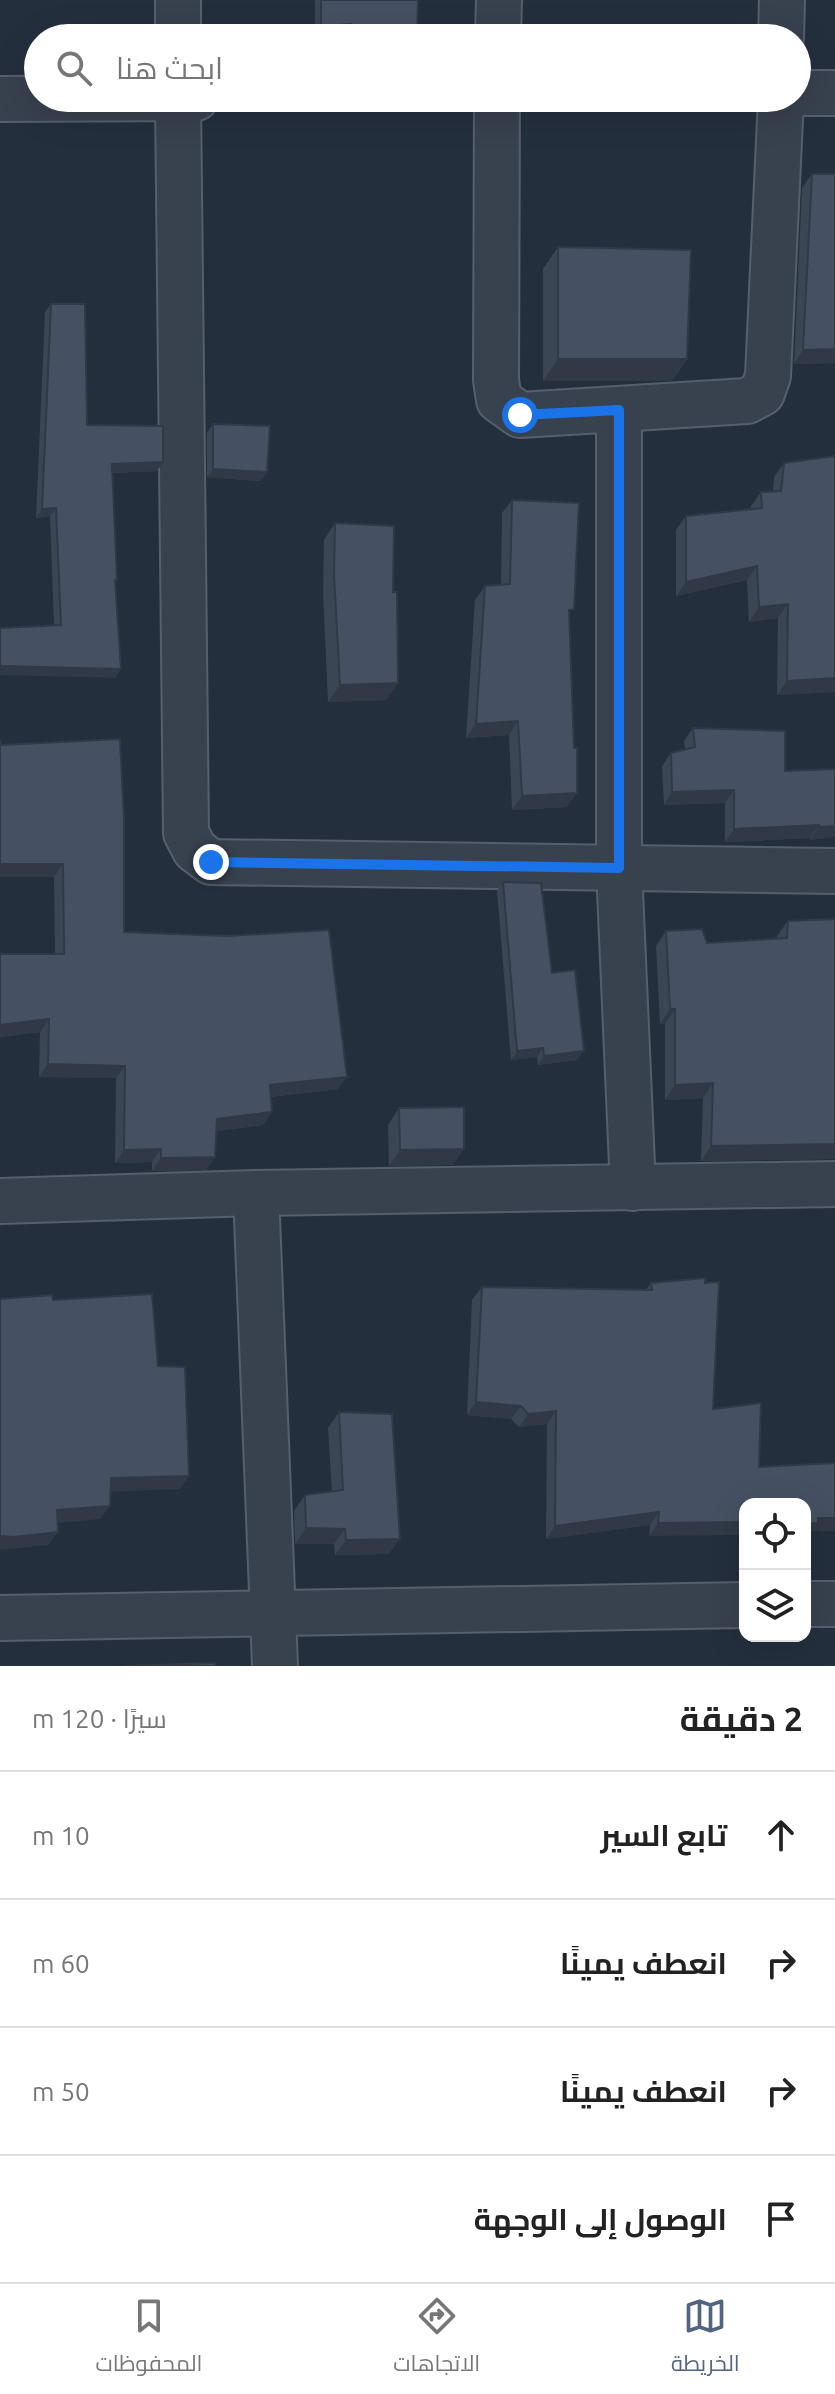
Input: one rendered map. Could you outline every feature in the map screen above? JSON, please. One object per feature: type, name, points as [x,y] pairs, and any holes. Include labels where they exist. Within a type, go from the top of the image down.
[{"type":"street","points":[[178,0],[178,24]]},
{"type":"street","points":[[498,24],[499,0]]},
{"type":"street","points":[[781,24],[782,0]]},
{"type":"street","points":[[811,93],[835,93]]},
{"type":"street","points":[[0,99],[24,99]]},
{"type":"street","points":[[178,112],[186,833],[195,850],[211,862],[835,871]]},
{"type":"street","points":[[497,112],[496,380],[499,400],[520,415],[747,401],[762,393],[768,376],[780,112]]},
{"type":"street","points":[[619,410],[619,868],[633,1188]]},
{"type":"street","points":[[0,1201],[256,1193],[835,1184]]},
{"type":"street","points":[[256,1193],[275,1666]]},
{"type":"street","points":[[811,1604],[835,1604]]},
{"type":"street","points":[[0,1618],[739,1605]]},
{"type":"building","points":[[321,0],[418,0],[417,24],[321,24]]},
{"type":"building","points":[[812,174],[835,174],[835,349],[803,350]]},
{"type":"building","points":[[558,247],[691,250],[687,359],[558,359]]},
{"type":"building","points":[[51,304],[85,304],[87,425],[163,426],[163,462],[112,464],[121,669],[0,666],[0,628],[61,625],[56,508],[42,509]]},
{"type":"building","points":[[213,424],[270,426],[267,472],[213,469]]},
{"type":"building","points":[[835,456],[835,678],[787,681],[788,604],[759,607],[757,566],[686,582],[686,516],[762,508],[761,492],[781,491],[784,463]]},
{"type":"building","points":[[512,500],[579,503],[574,609],[569,610],[577,793],[522,796],[518,721],[476,724],[485,586],[510,584]]},
{"type":"building","points":[[335,523],[394,526],[393,592],[397,592],[398,683],[340,685],[334,575]]},
{"type":"building","points":[[693,728],[785,731],[785,771],[835,769],[835,826],[734,829],[734,790],[672,792],[671,753],[695,747]]},
{"type":"building","points":[[120,739],[124,932],[227,936],[329,930],[347,1077],[270,1085],[272,1112],[217,1119],[215,1157],[161,1158],[161,1149],[124,1150],[125,1066],[48,1064],[49,1019],[0,1025],[0,954],[64,954],[63,864],[0,864],[0,740],[1,745]]},
{"type":"building","points":[[503,882],[541,883],[552,973],[575,970],[584,1051],[544,1056],[543,1048],[517,1051]]},
{"type":"building","points":[[835,919],[835,1144],[711,1146],[713,1083],[675,1085],[675,1009],[670,1009],[666,931],[702,929],[707,943],[787,938],[788,921]]},
{"type":"building","points":[[464,1107],[464,1149],[400,1150],[399,1108]]},
{"type":"building","points":[[705,1278],[705,1283],[719,1282],[713,1409],[761,1403],[759,1467],[835,1463],[835,1518],[818,1518],[818,1523],[811,1524],[811,1498],[739,1498],[739,1522],[658,1523],[659,1512],[555,1526],[556,1411],[528,1414],[521,1406],[476,1402],[482,1287],[652,1290],[651,1283]]},
{"type":"building","points":[[152,1294],[158,1366],[185,1367],[189,1476],[111,1478],[110,1506],[57,1510],[58,1532],[0,1536],[0,1299],[52,1295],[53,1300]]},
{"type":"building","points":[[339,1412],[392,1414],[400,1539],[346,1540],[345,1529],[306,1528],[305,1495],[343,1490]]},
{"type":"building","points":[[215,1663],[215,1666],[124,1666]]},
{"type":"route","points":[[211,862],[619,868],[619,410],[520,415]]}]
